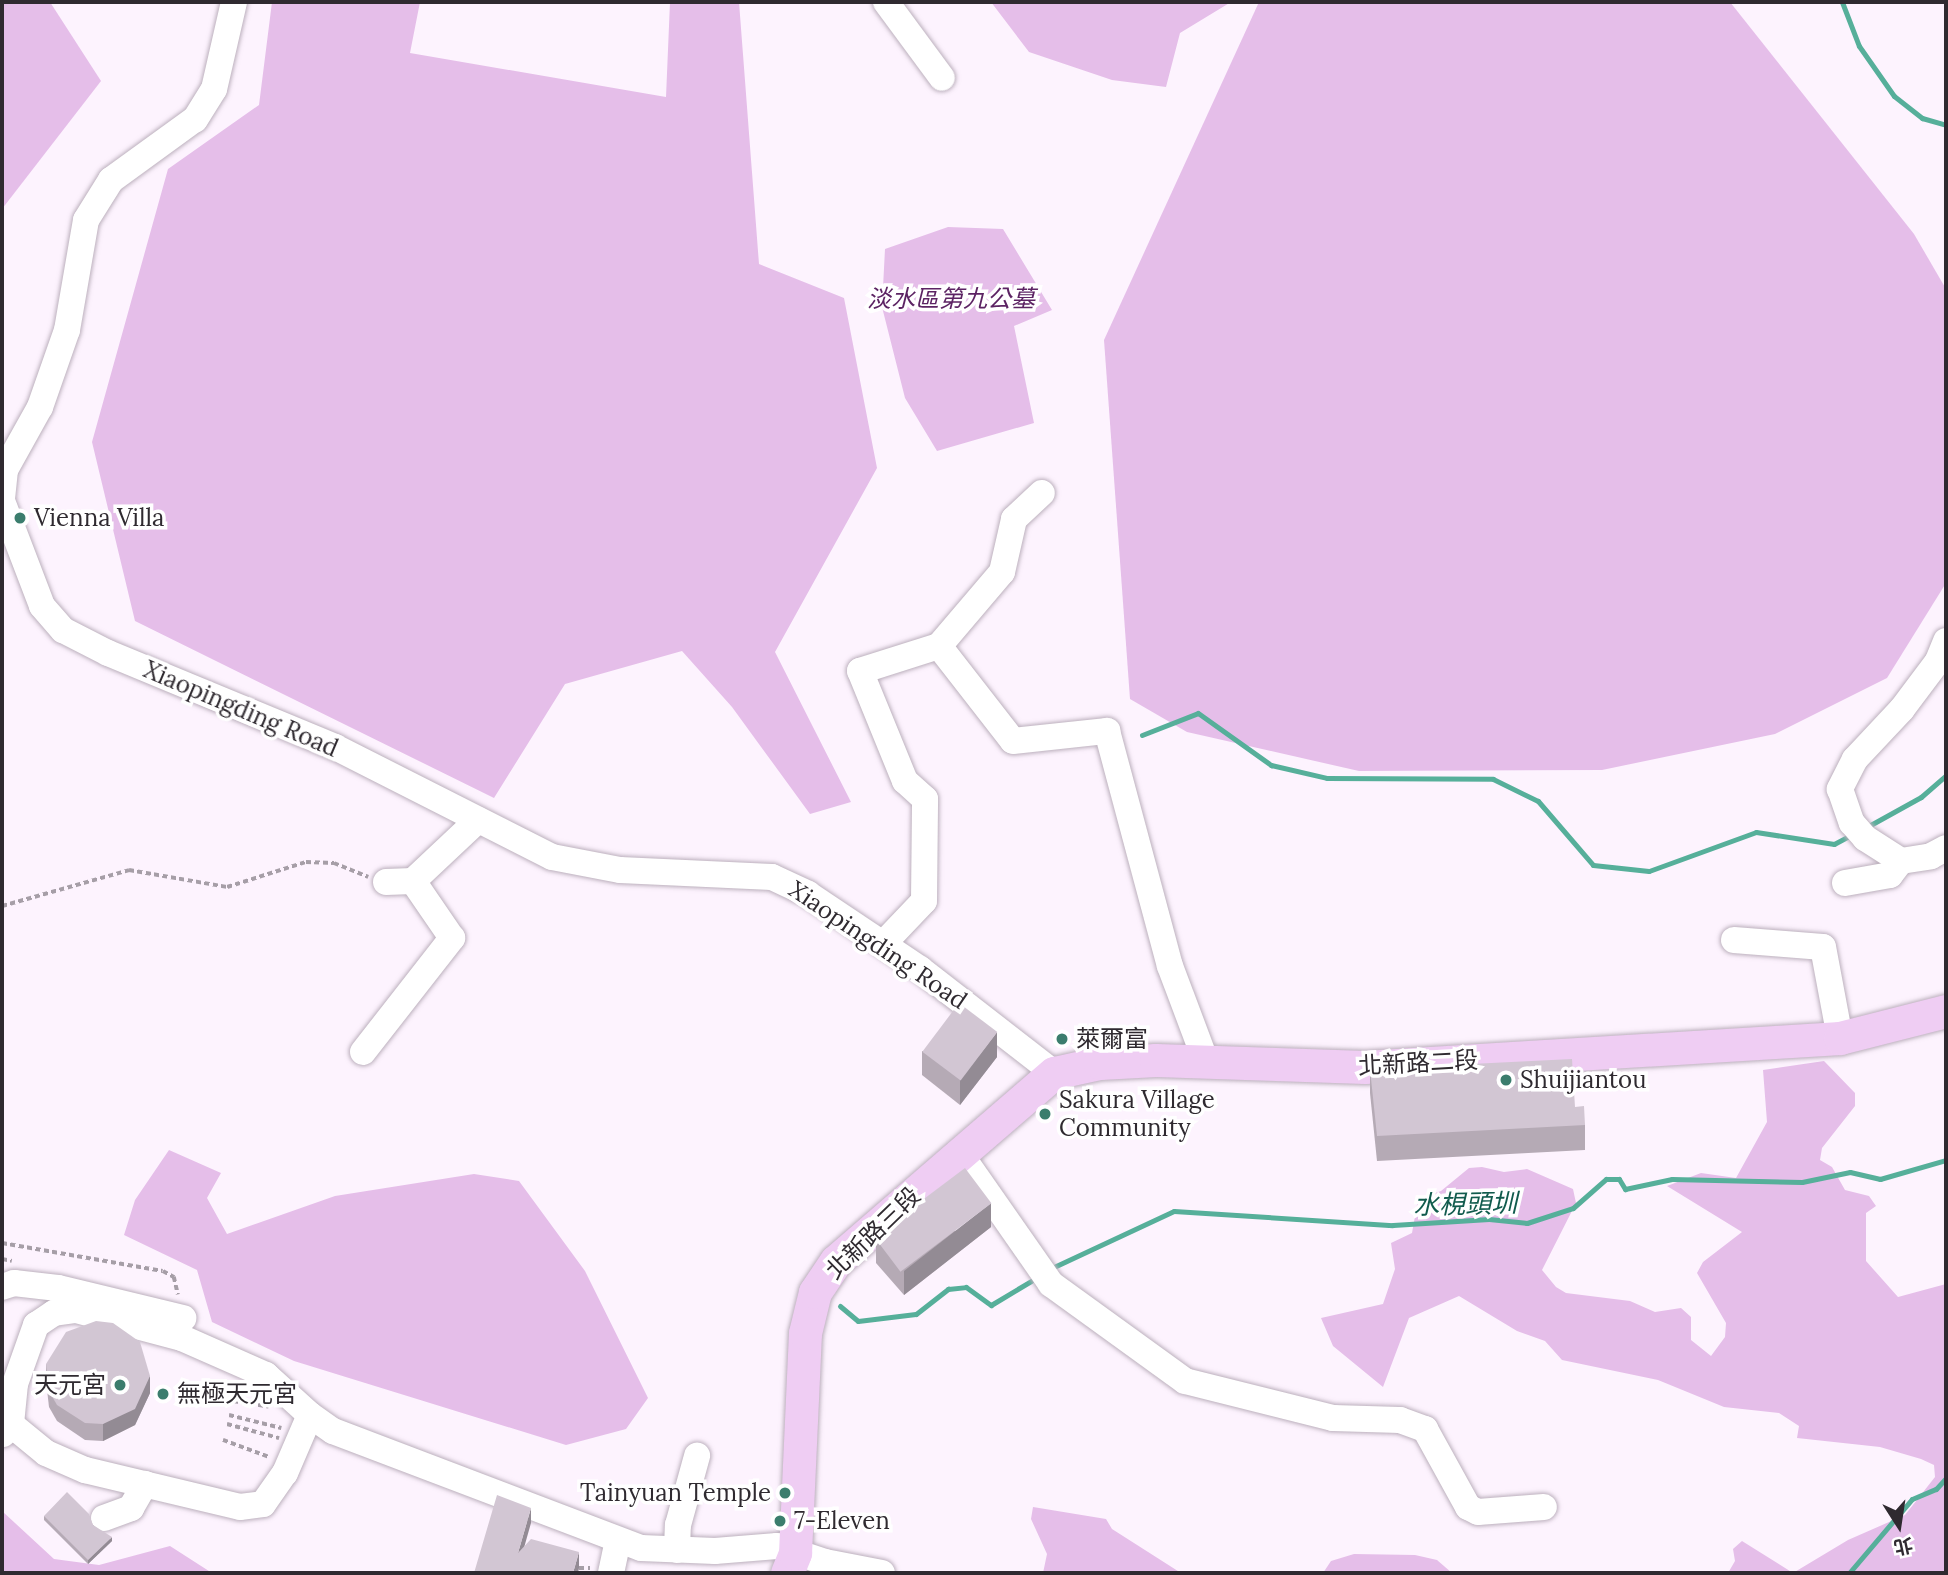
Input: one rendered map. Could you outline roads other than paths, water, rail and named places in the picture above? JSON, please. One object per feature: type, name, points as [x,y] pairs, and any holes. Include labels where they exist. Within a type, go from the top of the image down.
[{"type":"main road","name":"北新路二段","points":[[1054,1073],[1100,1063],[1206,1062],[1365,1067],[1840,1038],[1946,1011]]},
{"type":"main road","name":"北新路三段","points":[[791,1563],[805,1334],[815,1292],[836,1261],[959,1152],[1054,1073]]},
{"type":"street","name":"Xiaopingding Road","points":[[234,2],[214,89],[195,119],[111,180],[86,219],[67,330],[40,407],[5,471],[2,501],[43,606],[63,630],[335,747],[552,857],[581,866],[772,877],[808,894],[883,944],[1033,1053],[1054,1073]]},
{"type":"street","points":[[886,2],[943,78]]},
{"type":"street","points":[[883,944],[924,901],[925,799],[905,780],[860,671],[939,646],[1002,572],[1014,519],[1042,494]]},
{"type":"street","points":[[1901,861],[1858,831],[1840,789],[1855,759],[1902,709],[1938,661],[1946,641]]},
{"type":"street","points":[[939,646],[1013,741],[1107,730],[1170,966],[1206,1062]]},
{"type":"street","points":[[386,882],[412,881],[478,820]]},
{"type":"street","points":[[1845,883],[1890,876],[1901,861],[1931,856],[1946,848]]},
{"type":"street","points":[[363,1052],[452,938],[412,881]]},
{"type":"street","points":[[1734,940],[1823,947],[1840,1038]]},
{"type":"street","points":[[959,1152],[1051,1284],[1185,1381],[1334,1418],[1413,1425],[1425,1429],[1468,1507],[1478,1512],[1544,1507]]},
{"type":"street","points":[[2,1287],[15,1283],[58,1288],[183,1318]]},
{"type":"street","points":[[310,1415],[285,1473],[262,1504],[240,1507],[86,1470],[46,1453],[5,1425],[15,1384],[37,1325],[54,1312],[76,1310],[182,1338],[254,1370],[333,1431],[618,1541],[677,1550],[777,1546],[791,1563],[882,1573]]},
{"type":"street","points":[[677,1550],[678,1525],[697,1456]]},
{"type":"street","points":[[104,1518],[131,1508],[145,1484]]},
{"type":"street","points":[[603,1571],[618,1541]]},
{"type":"waterway","points":[[1842,2],[1859,46],[1894,96],[1922,118],[1946,125]]},
{"type":"waterway","points":[[1142,735],[1198,713],[1271,765],[1327,778],[1493,779],[1538,801],[1593,865],[1649,871],[1756,832],[1834,844],[1853,834]]},
{"type":"waterway","points":[[1865,828],[1921,797],[1946,775]]},
{"type":"waterway","name":"水梘頭圳","points":[[1056,1266],[1174,1211],[1393,1225],[1489,1219],[1527,1223],[1573,1208],[1606,1179],[1619,1179],[1625,1189],[1672,1179],[1802,1182],[1850,1172],[1880,1179],[1946,1160]]},
{"type":"waterway","name":"水梘頭圳","points":[[840,1306],[858,1321],[916,1314],[948,1289],[966,1287],[991,1305],[1031,1281]]},
{"type":"waterway","points":[[1849,1573],[1912,1499],[1936,1489],[1946,1478]]},
{"type":"place","name":"Vienna Villa","points":[[20,518]]},
{"type":"place","name":"萊爾富","points":[[1062,1039]]},
{"type":"place","name":"Shuijiantou","points":[[1506,1080]]},
{"type":"place","name":"Sakura Village Community","points":[[1045,1114]]},
{"type":"place","name":"天元宮","points":[[120,1385]]},
{"type":"place","name":"無極天元宮","points":[[163,1394]]},
{"type":"place","name":"Tainyuan Temple","points":[[785,1493]]},
{"type":"place","name":"7-Eleven","points":[[780,1521]]},
{"type":"park label","name":"淡水區第九公墓","points":[[951,299]]}]
